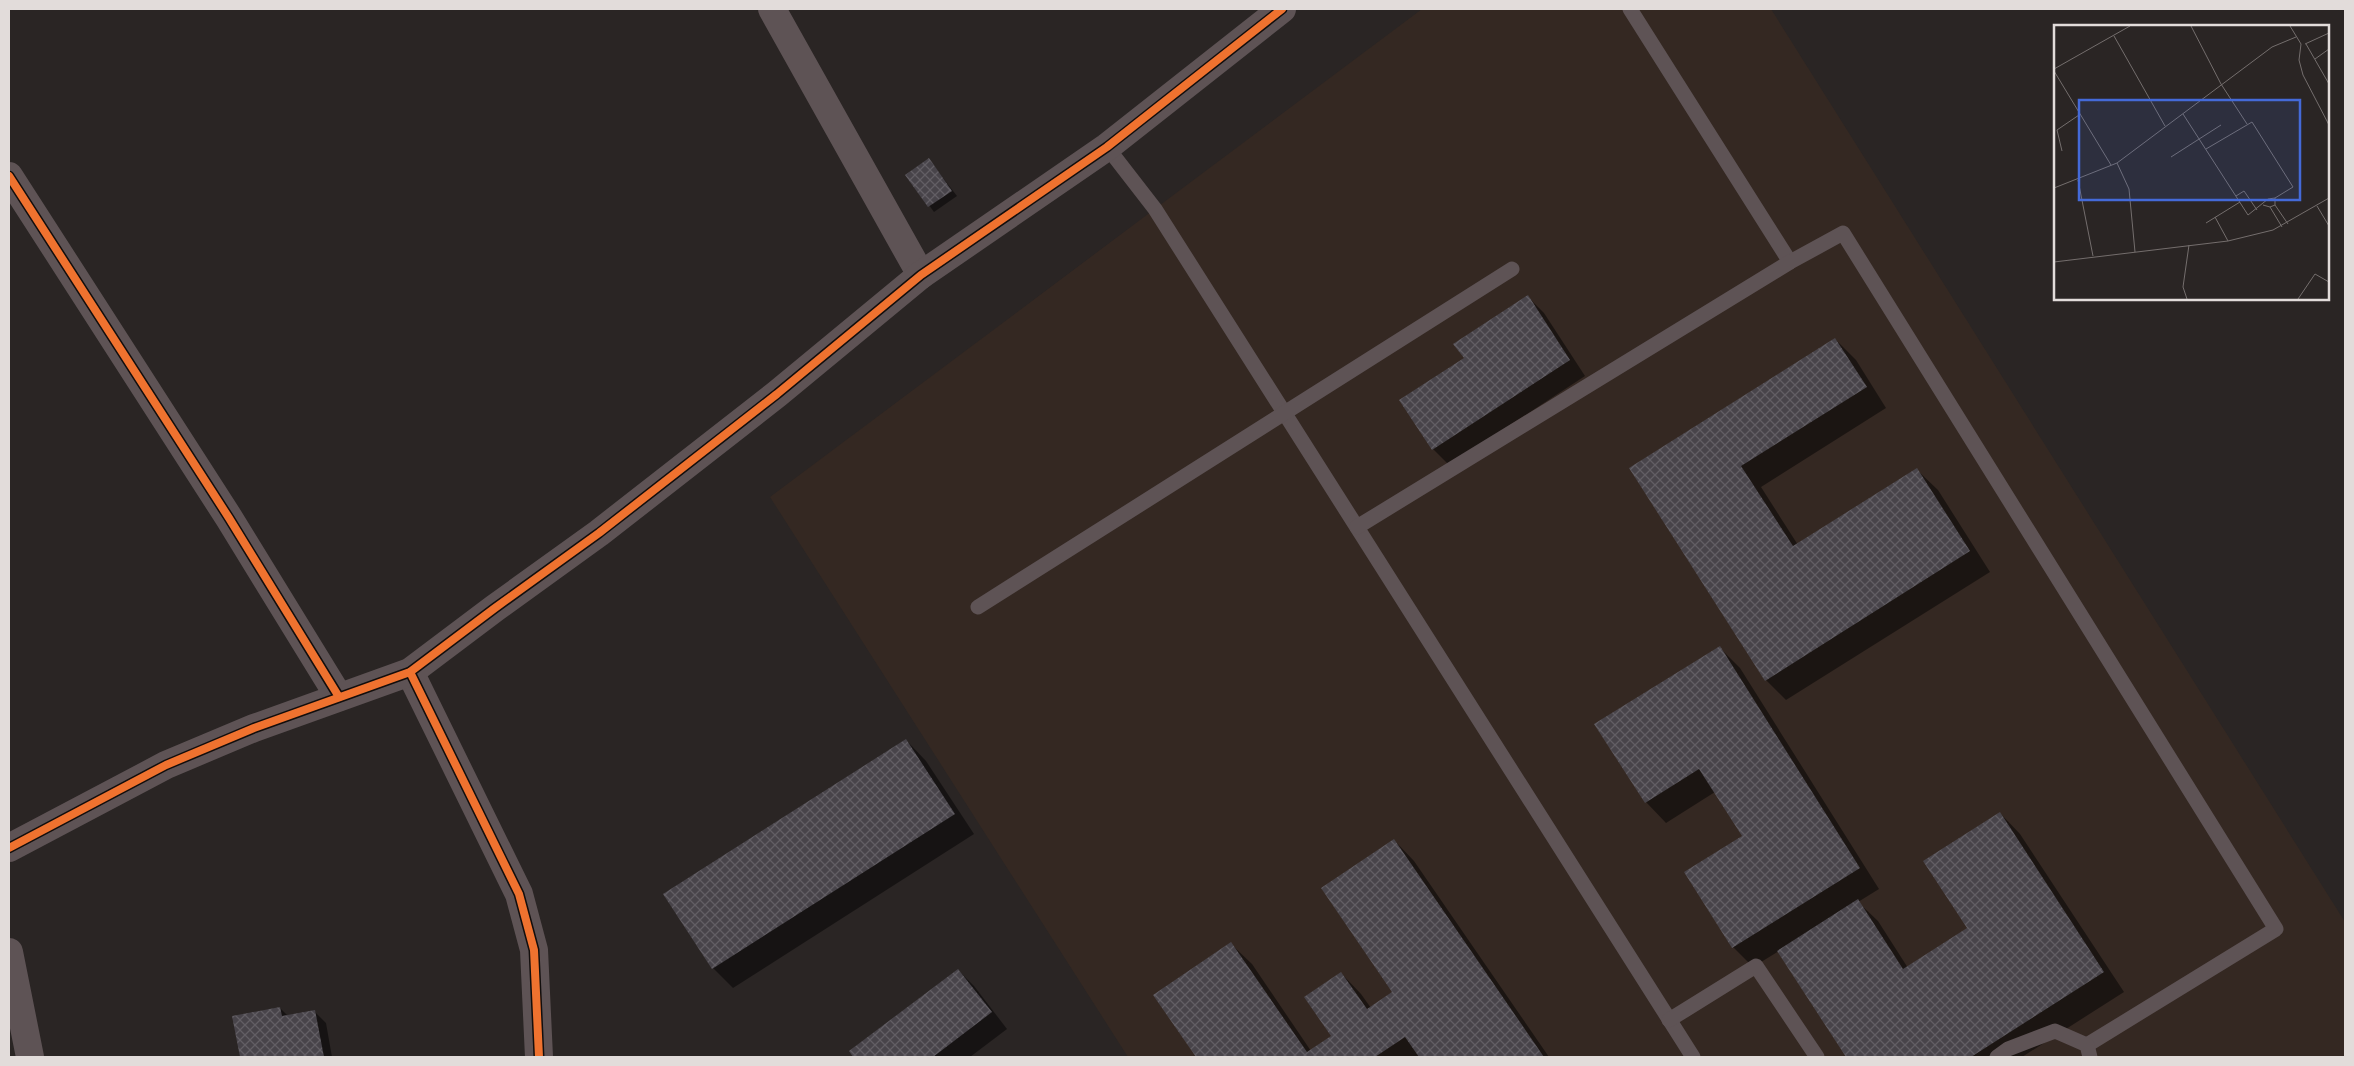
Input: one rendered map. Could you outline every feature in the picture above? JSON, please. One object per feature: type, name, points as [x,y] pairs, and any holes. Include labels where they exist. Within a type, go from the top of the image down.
[{"type":"street","points":[[772,9],[920,275]]},
{"type":"street","points":[[9,848],[166,765],[254,728],[410,672],[494,608],[607,527],[778,394],[920,275],[1108,147],[1282,9]]},
{"type":"street","points":[[9,176],[229,518],[339,697]]},
{"type":"street","points":[[410,672],[519,894],[534,950],[539,1057]]},
{"type":"street","points":[[9,952],[30,1057]]},
{"type":"lane","points":[[1630,9],[1790,262]]},
{"type":"lane","points":[[1108,147],[1155,209],[1693,1057]]},
{"type":"lane","points":[[1357,527],[1790,262],[1843,233],[2276,929],[2088,1051],[2056,1031],[2008,1049],[1998,1057]]},
{"type":"lane","points":[[978,607],[1512,269]]},
{"type":"lane","points":[[1669,1020],[1756,966],[1817,1057]]},
{"type":"shaded area","points":[[1422,9],[1771,9],[2345,922],[2345,1057],[1128,1057],[770,497]]},
{"type":"building","points":[[929,158],[952,191],[928,207],[905,175]]},
{"type":"building","points":[[1528,295],[1570,360],[1432,450],[1399,400],[1464,358],[1453,344]]},
{"type":"building","points":[[1835,338],[1867,387],[1741,466],[1793,546],[1917,468],[1970,551],[1765,681],[1629,468]]},
{"type":"building","points":[[1720,646],[1860,868],[1732,948],[1684,872],[1742,836],[1699,769],[1645,803],[1594,724]]},
{"type":"building","points":[[906,739],[955,814],[712,969],[663,894]]},
{"type":"building","points":[[2000,812],[2104,972],[1971,1057],[1846,1057],[1777,951],[1858,899],[1903,969],[1967,928],[1923,861]]},
{"type":"building","points":[[1394,839],[1544,1057],[1419,1057],[1405,1037],[1375,1057],[1196,1057],[1153,995],[1231,942],[1307,1052],[1331,1036],[1304,997],[1341,972],[1367,1009],[1392,992],[1321,888]]},
{"type":"building","points":[[958,969],[992,1012],[933,1057],[853,1057],[849,1051]]},
{"type":"building","points":[[280,1007],[282,1016],[315,1010],[324,1057],[240,1057],[232,1016]]},
{"type":"cycle path","points":[[9,848],[166,765],[254,728],[410,672],[599,533],[777,394],[921,275],[1107,147],[1282,9]]},
{"type":"cycle path","points":[[9,176],[229,518],[339,697]]},
{"type":"cycle path","points":[[410,672],[519,894],[534,950],[539,1057]]}]
